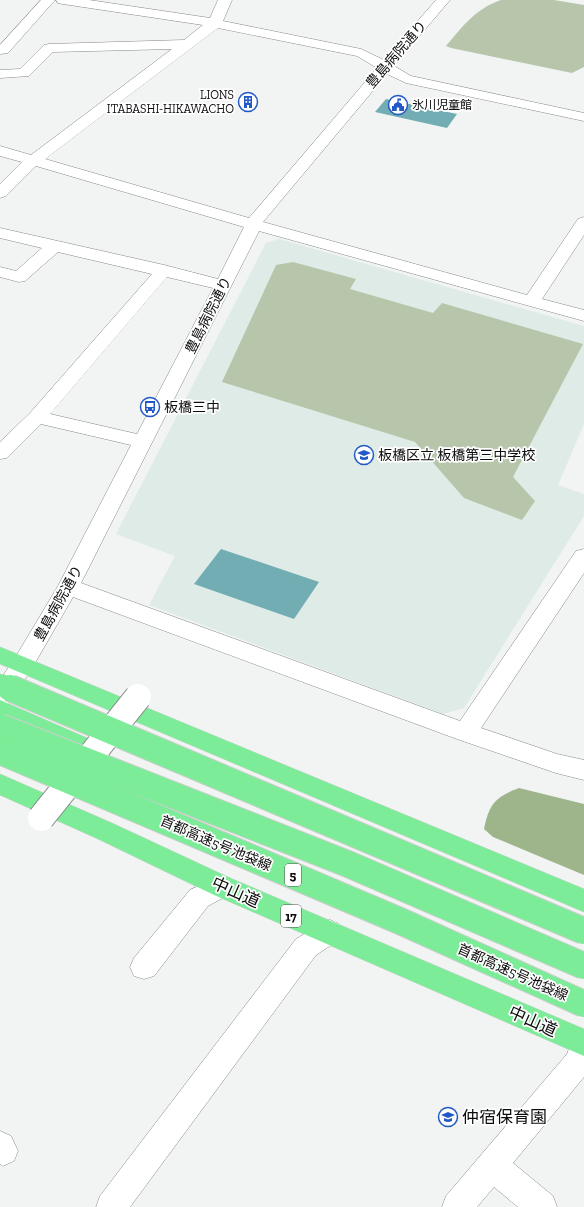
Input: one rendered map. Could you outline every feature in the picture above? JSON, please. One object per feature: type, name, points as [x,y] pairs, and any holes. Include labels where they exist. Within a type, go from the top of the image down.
[{"type":"highway","points":[[0,655],[584,901]]},
{"type":"highway","points":[[0,684],[584,931]]},
{"type":"highway","points":[[0,709],[81,746],[584,962]]},
{"type":"highway","points":[[0,728],[348,864],[584,966]]},
{"type":"highway","name":"首都高速5号池袋線","points":[[0,751],[400,921],[584,1004]]},
{"type":"highway","name":"中山道","points":[[0,784],[105,831],[221,886],[584,1043]]},
{"type":"street","points":[[0,50],[3,50],[48,0]]},
{"type":"street","points":[[63,0],[215,23],[361,53],[406,79],[584,117]]},
{"type":"street","points":[[0,193],[34,160],[215,23],[225,0]]},
{"type":"street","name":"豊島病院通り","points":[[0,698],[23,664],[68,587],[258,217],[443,0]]},
{"type":"street","points":[[0,74],[24,73],[49,48],[188,44]]},
{"type":"street","points":[[0,151],[254,225],[584,316]]},
{"type":"street","points":[[532,301],[584,222]]},
{"type":"street","points":[[0,233],[223,284]]},
{"type":"street","points":[[0,272],[19,277],[55,245]]},
{"type":"street","points":[[0,453],[38,418],[164,270]]},
{"type":"street","points":[[38,418],[143,442]]},
{"type":"street","points":[[465,732],[584,556]]},
{"type":"street","points":[[68,587],[465,732],[556,763],[584,770]]},
{"type":"street","points":[[41,818],[138,697]]},
{"type":"street","points":[[144,967],[199,898],[221,886]]},
{"type":"street","points":[[111,1207],[306,947],[330,932]]},
{"type":"street","points":[[457,1207],[580,1060],[584,1043]]},
{"type":"street","points":[[491,1165],[542,1207]]},
{"type":"shaded area","name":"板橋区立 板橋第三中学校","points":[[279,239],[584,326],[584,424],[558,485],[584,494],[584,516],[464,708],[443,714],[149,605],[175,556],[116,534],[266,243]]},
{"type":"green space","points":[[501,0],[554,0],[584,5],[584,67],[572,73],[446,46],[464,25],[477,13]]},
{"type":"green space","points":[[293,262],[356,279],[350,289],[433,313],[442,303],[583,344],[513,477],[535,501],[522,520],[464,498],[415,442],[222,382],[276,265]]},
{"type":"green space","points":[[519,788],[584,804],[584,875],[493,837],[484,829],[488,813],[494,802],[511,791]]},
{"type":"water","points":[[386,99],[457,114],[447,128],[375,112]]},
{"type":"water","points":[[221,549],[319,582],[294,619],[194,584]]},
{"type":"place","name":"LIONS ITABASHI-HIKAWACHO","points":[[248,102]]},
{"type":"place","name":"氷川児童館","points":[[398,105]]},
{"type":"place","name":"板橋三中","points":[[150,407]]},
{"type":"place","name":"板橋区立 板橋第三中学校","points":[[364,455]]},
{"type":"place","name":"仲宿保育園","points":[[448,1117]]}]
